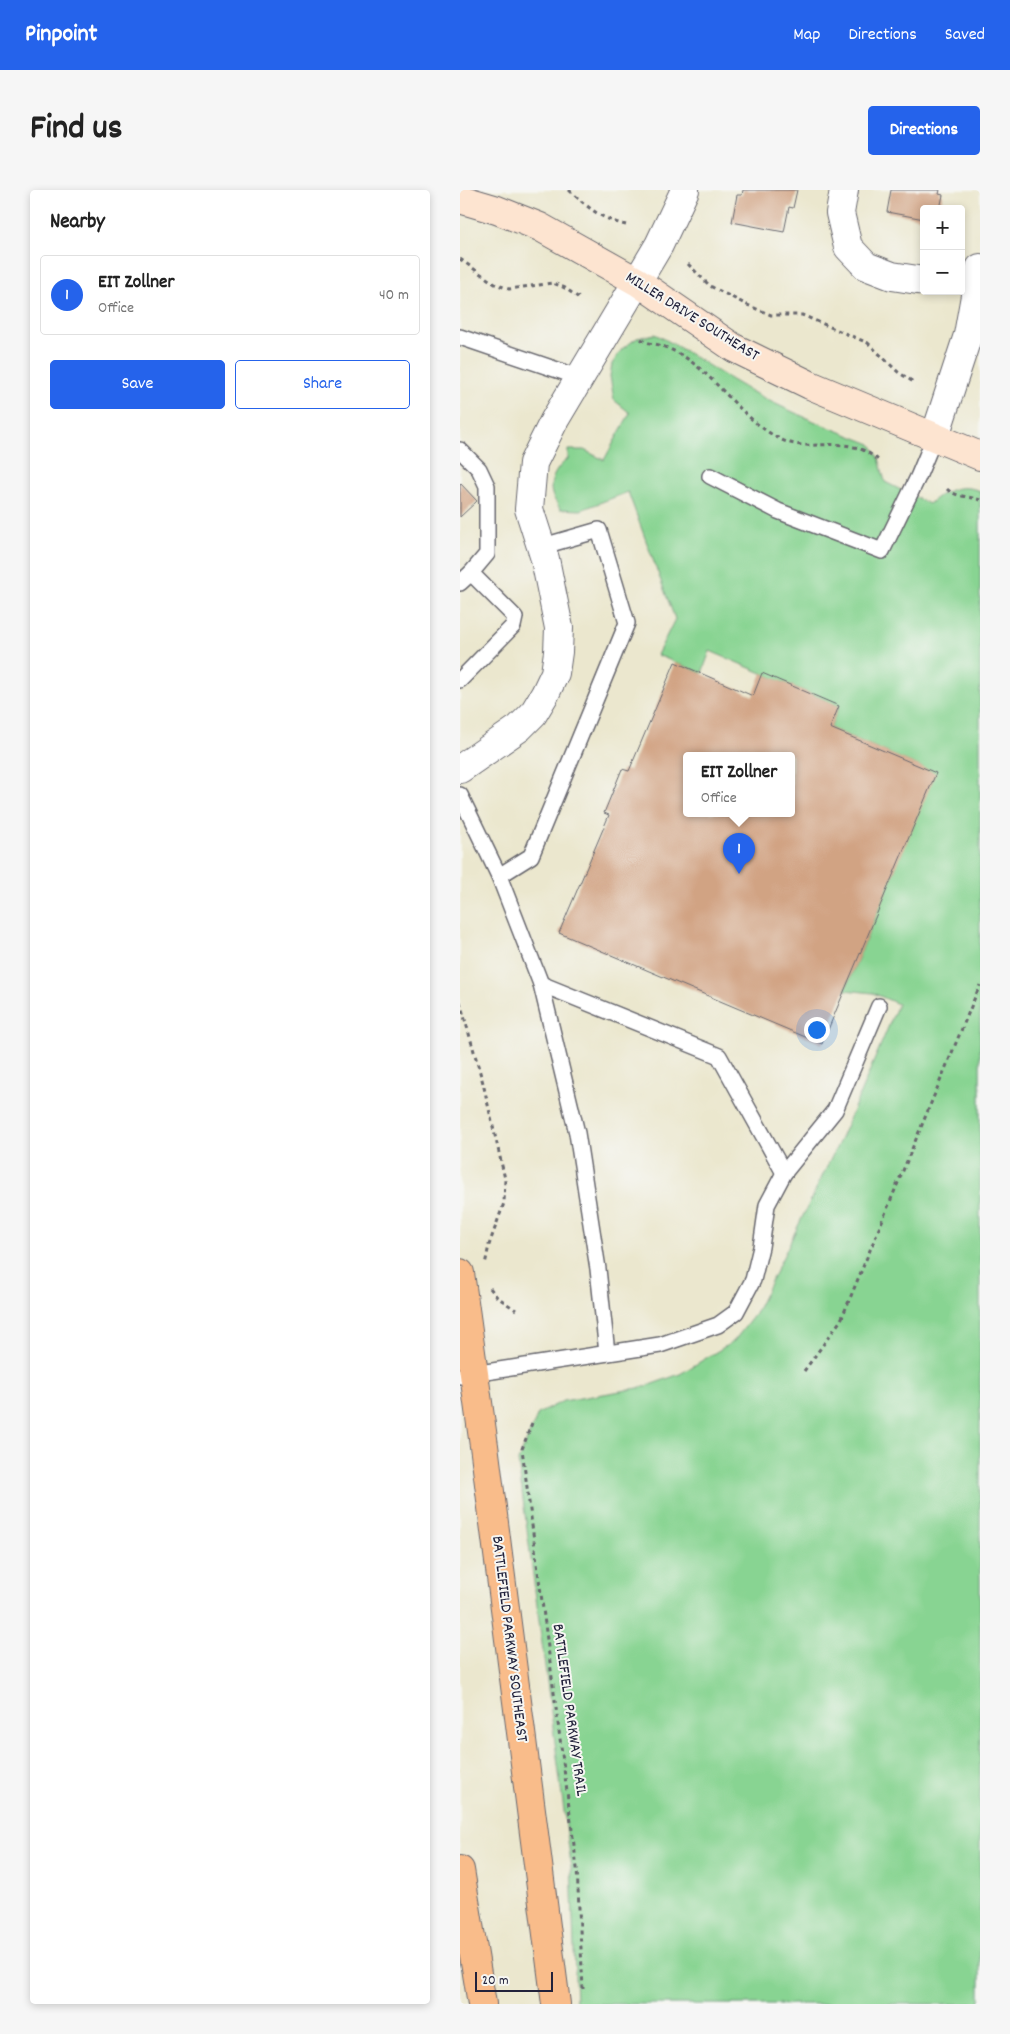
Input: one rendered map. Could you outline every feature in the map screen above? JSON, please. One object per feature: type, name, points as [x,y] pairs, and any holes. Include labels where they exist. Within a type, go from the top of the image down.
[{"type":"main road","name":"BATTLEFIELD PARKWAY SOUTHEAST","points":[[473,1272],[467,1375],[556,2004]]},
{"type":"main road","points":[[460,1870],[482,2004]]},
{"type":"street","points":[[460,770],[519,728],[533,714],[555,673],[559,628],[545,559],[529,509],[533,463],[554,421],[659,246],[686,190]]},
{"type":"street","points":[[844,190],[840,213],[848,247],[866,266],[892,276],[920,281]]},
{"type":"street","name":"MILLER DRIVE SOUTHEAST","points":[[460,199],[497,210],[540,227],[638,282],[734,348],[810,385],[980,456]]},
{"type":"street","points":[[935,436],[968,335],[972,282]]},
{"type":"lane","points":[[460,337],[581,378]]},
{"type":"lane","points":[[710,476],[778,511],[882,551],[918,477],[935,436]]},
{"type":"lane","points":[[460,450],[480,469],[487,486],[488,554],[460,583]]},
{"type":"lane","points":[[499,876],[531,856],[627,623],[599,530],[540,547]]},
{"type":"lane","points":[[460,679],[513,626],[515,617],[471,573]]},
{"type":"lane","points":[[460,794],[499,876],[541,984],[577,1133],[598,1269],[607,1354]]},
{"type":"lane","points":[[541,984],[719,1056],[784,1173]]},
{"type":"lane","points":[[467,1375],[660,1345],[718,1325],[736,1312],[753,1280],[761,1247],[767,1205],[784,1173],[835,1110],[879,1006]]},
{"type":"path","points":[[569,190],[588,208],[605,219],[626,225]]},
{"type":"path","points":[[460,259],[495,284],[510,289],[553,283],[580,298]]},
{"type":"path","points":[[688,264],[710,286],[745,304],[771,314],[802,315],[868,343],[898,372],[915,383]]},
{"type":"path","points":[[641,339],[663,346],[687,359],[706,373],[726,395],[764,429],[783,440],[801,446],[841,444],[856,447],[881,462]]},
{"type":"path","points":[[947,489],[952,494],[980,500]]},
{"type":"path","points":[[804,1371],[841,1320],[980,986]]},
{"type":"path","points":[[460,1002],[483,1083],[505,1178],[504,1203],[488,1245],[473,1272]]},
{"type":"path","points":[[488,1283],[497,1297],[516,1310]]},
{"type":"path","name":"BATTLEFIELD PARKWAY TRAIL","points":[[532,1423],[522,1449],[578,1868],[584,1994]]},
{"type":"green space","points":[[655,334],[772,402],[871,444],[879,458],[885,482],[929,504],[953,489],[966,488],[980,491],[980,2004],[576,2004],[571,1864],[518,1461],[538,1414],[563,1401],[644,1387],[680,1374],[734,1341],[755,1314],[842,1136],[898,1004],[873,993],[845,990],[935,773],[830,728],[839,706],[710,651],[702,673],[657,655],[675,619],[628,492],[581,510],[560,509],[553,496],[551,484],[557,469],[568,459],[568,450],[584,450],[604,460],[630,413],[614,400],[610,376],[612,364],[622,349],[637,338]]},
{"type":"building","points":[[743,190],[797,190],[793,208],[789,207],[784,232],[732,222],[737,195],[742,195]]},
{"type":"building","points":[[891,190],[940,190],[939,194],[943,195],[941,205],[920,205],[920,218],[887,212]]},
{"type":"building","points":[[460,483],[477,501],[460,517]]},
{"type":"building","points":[[675,662],[753,696],[762,673],[839,706],[830,728],[936,773],[822,1044],[559,933],[609,815],[604,813],[622,769],[629,771]]},
{"type":"place","name":"EIT Zollner","points":[[739,874]]}]
